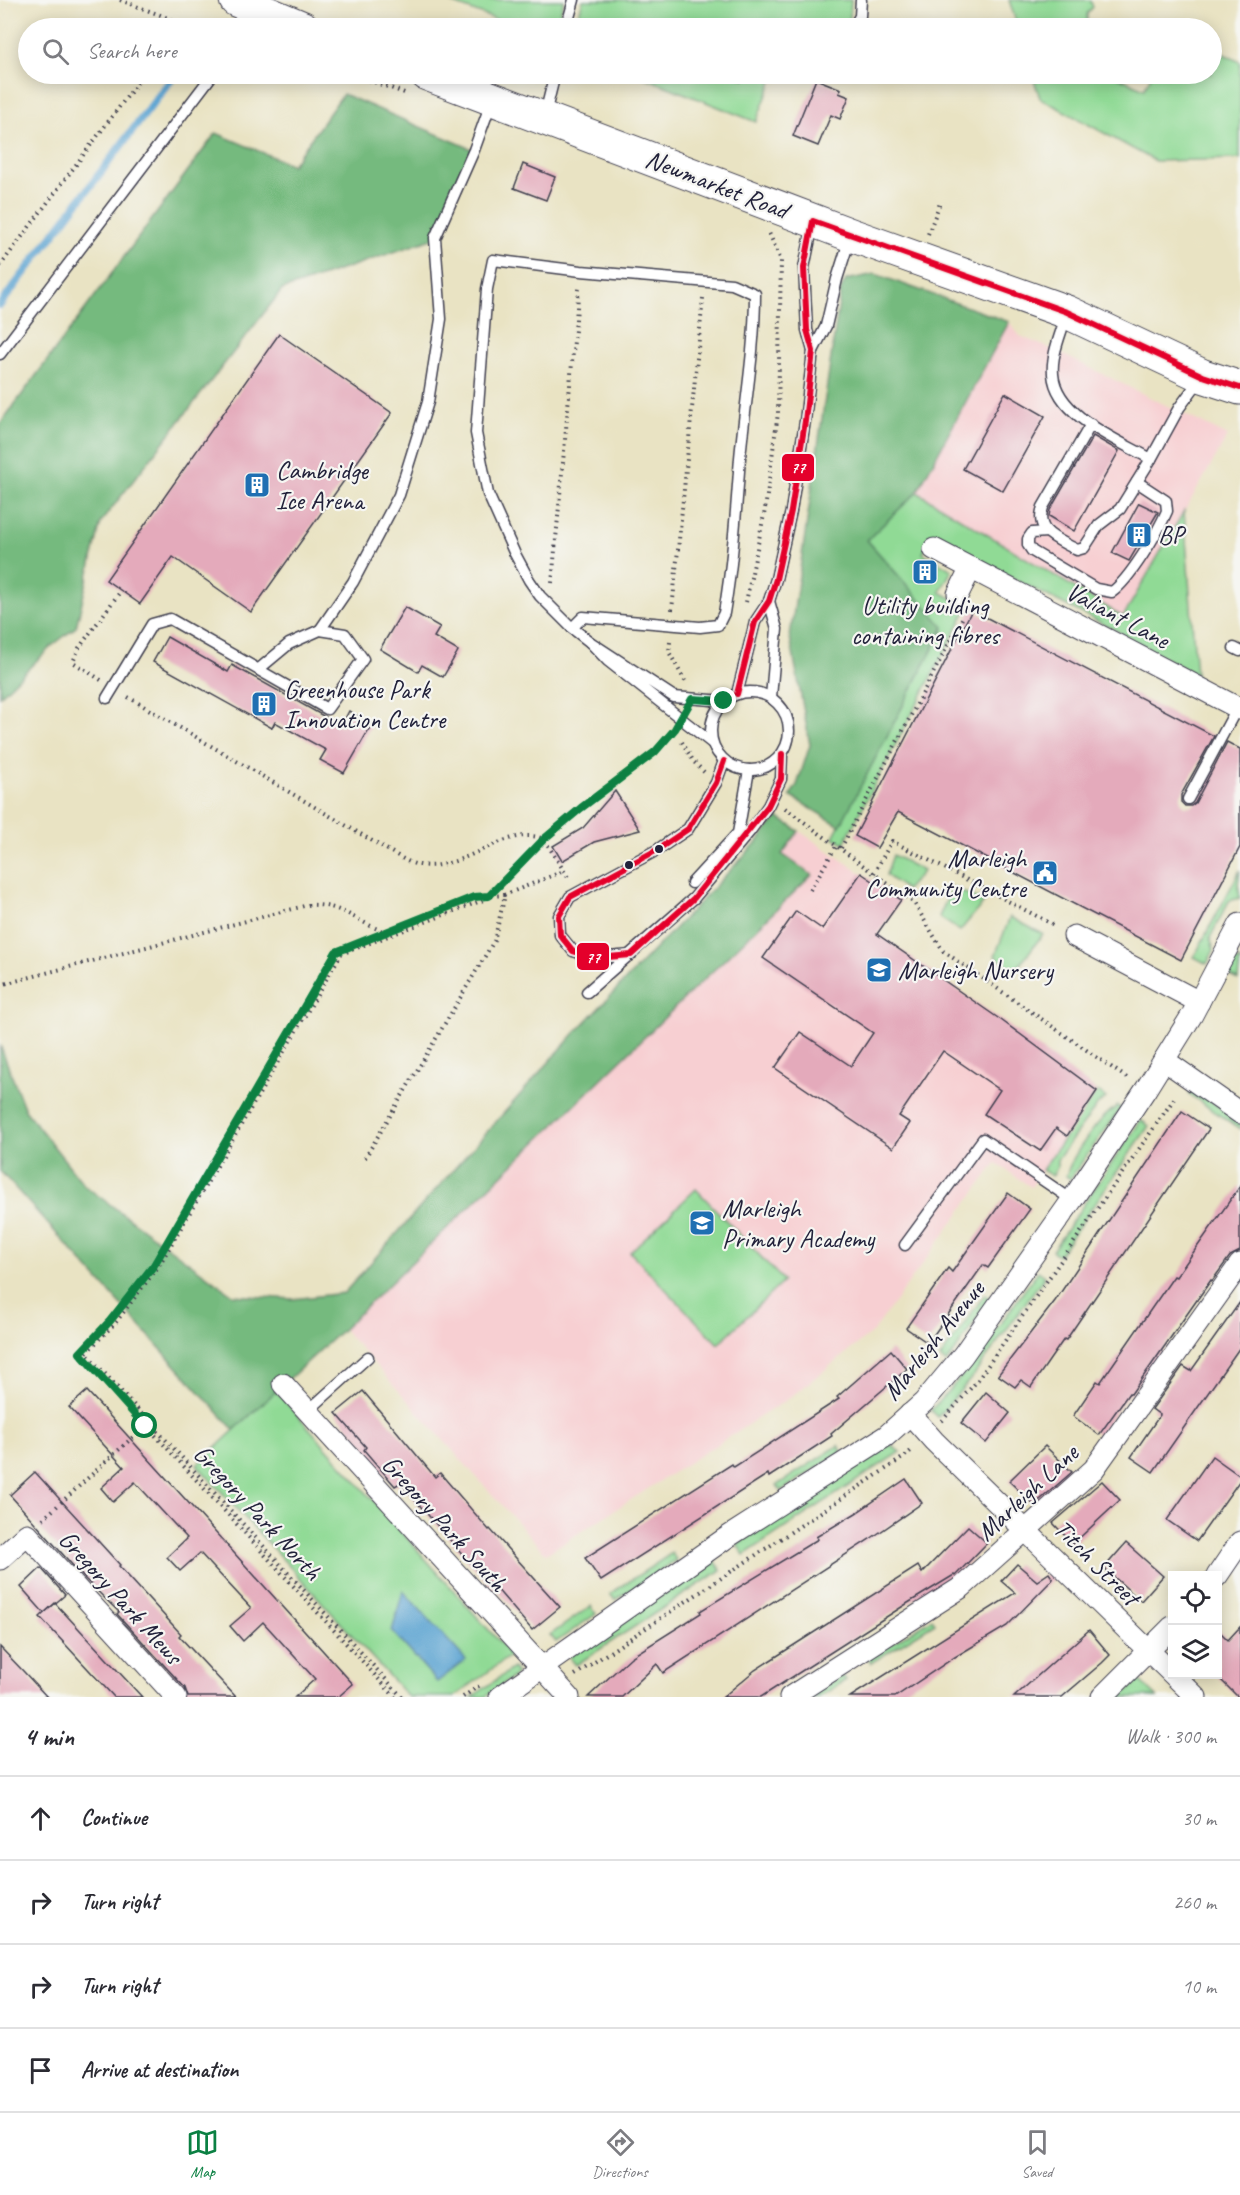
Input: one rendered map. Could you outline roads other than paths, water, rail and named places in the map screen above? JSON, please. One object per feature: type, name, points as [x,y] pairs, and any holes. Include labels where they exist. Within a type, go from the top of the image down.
[{"type":"main road","points":[[245,12],[267,18]]},
{"type":"main road","name":"Newmarket Road","points":[[422,86],[493,97],[850,235],[1067,312],[1203,376],[1240,388]]},
{"type":"street","name":"Valiant Lane","points":[[934,549],[1238,708]]},
{"type":"street","points":[[958,594],[978,572]]},
{"type":"street","name":"Marleigh Avenue","points":[[500,1697],[726,1538],[886,1436],[924,1401],[963,1355],[1072,1200],[1146,1089],[1199,1002],[1240,924]]},
{"type":"street","points":[[1074,936],[1199,1002]]},
{"type":"street","points":[[1164,1060],[1240,1113]]},
{"type":"street","name":"Marleigh Lane","points":[[790,1697],[962,1587],[1094,1469],[1240,1264]]},
{"type":"street","name":"Gregory Park South","points":[[283,1384],[564,1691]]},
{"type":"street","name":"Titch Street","points":[[910,1414],[934,1441],[1196,1697]]},
{"type":"street","name":"Gregory Park Mews","points":[[0,1559],[27,1534],[176,1697]]},
{"type":"street","points":[[1220,1571],[1240,1542]]},
{"type":"street","points":[[1102,1697],[1168,1632]]},
{"type":"lane","points":[[570,18],[574,0]]},
{"type":"lane","points":[[859,18],[861,0]]},
{"type":"lane","points":[[0,354],[205,84]]},
{"type":"lane","points":[[544,118],[552,84]]},
{"type":"lane","points":[[259,669],[290,644],[320,630],[353,582],[399,495],[428,402],[441,319],[435,238],[474,150],[493,97]]},
{"type":"lane","points":[[813,221],[804,268],[807,330],[813,351]]},
{"type":"lane","points":[[737,694],[755,622],[769,601],[776,579],[805,421],[813,351],[826,326],[850,235]]},
{"type":"lane","points":[[572,628],[583,617],[700,627],[718,625],[724,613],[737,514],[755,326],[755,294],[732,284],[581,271],[493,260],[488,289],[476,434],[488,494],[514,552],[540,596],[572,628],[590,642],[674,697],[692,696],[724,701]]},
{"type":"lane","points":[[1067,312],[1053,364],[1055,386],[1073,412],[1151,459]]},
{"type":"lane","points":[[1091,424],[1040,516],[1041,525],[1047,532],[1077,550],[1084,548],[1100,525],[1120,509],[1179,408],[1203,376]]},
{"type":"lane","points":[[1047,532],[1032,532],[1028,539],[1028,545],[1032,551],[1096,590],[1112,592],[1118,588],[1136,565],[1167,511],[1166,501],[1137,483]]},
{"type":"lane","points":[[769,601],[777,629],[771,697]]},
{"type":"lane","points":[[110,693],[152,624],[170,619],[327,709],[363,659],[345,634],[320,630]]},
{"type":"lane","points":[[590,642],[608,661],[712,743],[724,761],[736,768],[762,769],[773,763],[782,754],[788,742],[790,730],[787,717],[771,697],[760,693],[737,694],[724,701],[712,720],[710,732],[712,743]]},
{"type":"lane","points":[[1188,799],[1238,708]]},
{"type":"lane","points":[[587,992],[694,898],[750,831],[768,806],[781,779],[782,754]]},
{"type":"lane","points":[[631,955],[597,958],[573,951],[560,935],[559,915],[570,897],[657,850],[688,829],[711,792],[724,761]]},
{"type":"lane","points":[[692,883],[738,833],[749,770]]},
{"type":"lane","points":[[905,1245],[983,1139],[1072,1200]]},
{"type":"lane","points":[[308,1411],[368,1357]]},
{"type":"water","points":[[403,1591],[466,1660],[437,1682],[392,1631]]},
{"type":"waterway","points":[[0,305],[168,84]]},
{"type":"place","name":"Cambridge Ice Arena","points":[[257,485]]},
{"type":"place","name":"BP","points":[[1139,535]]},
{"type":"place","name":"Utility building containing fibres","points":[[925,572]]},
{"type":"place","name":"Greenhouse Park Innovation Centre","points":[[264,704]]},
{"type":"place","name":"Marleigh Community Centre","points":[[1045,873]]},
{"type":"place","name":"Marleigh Nursery","points":[[879,970]]},
{"type":"place","name":"Marleigh Primary Academy","points":[[702,1223]]}]
